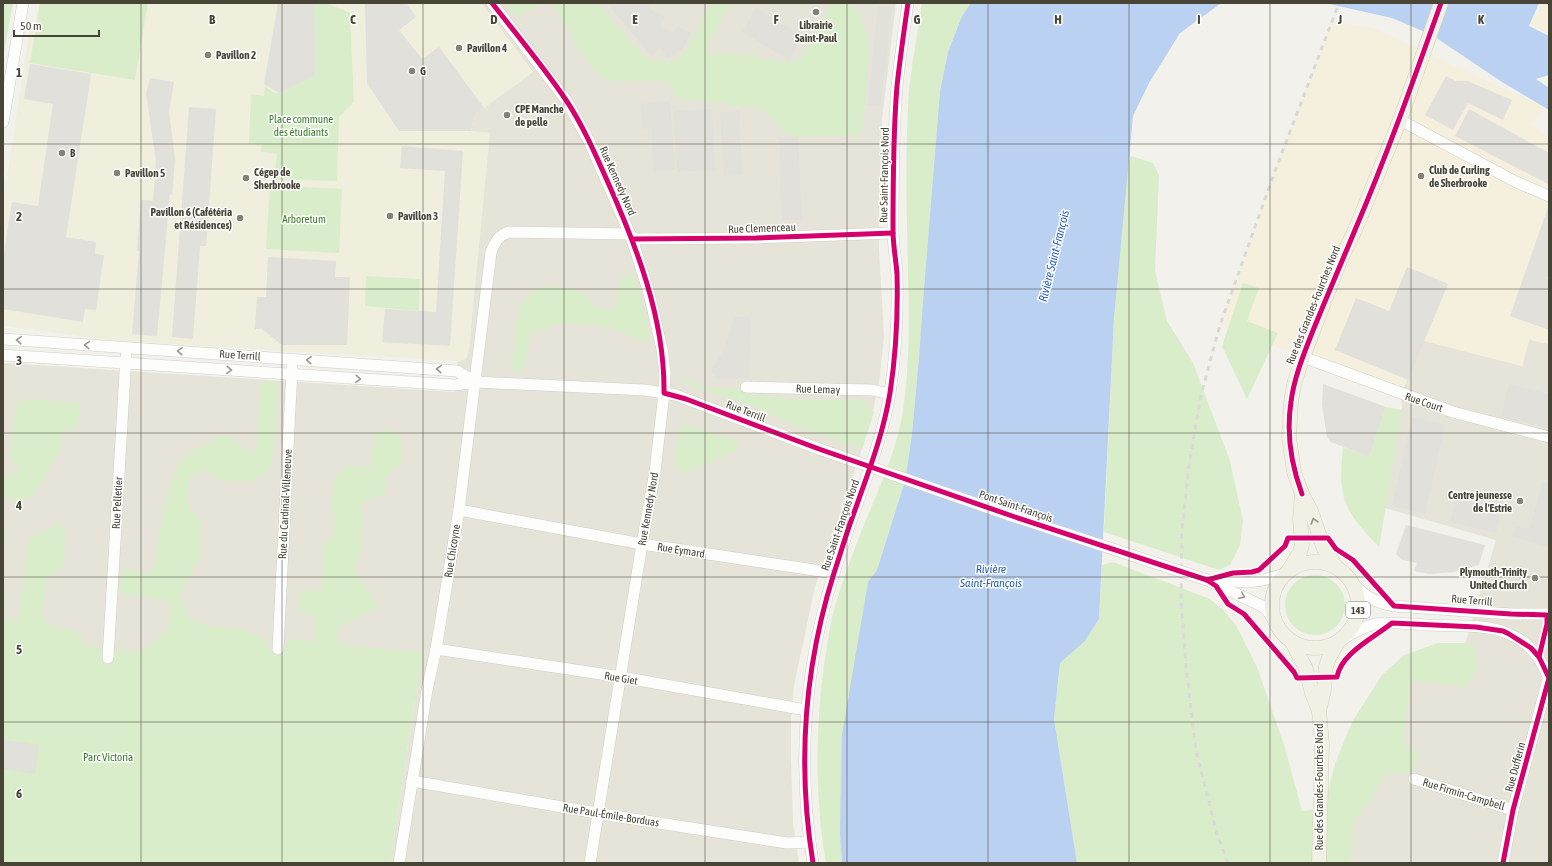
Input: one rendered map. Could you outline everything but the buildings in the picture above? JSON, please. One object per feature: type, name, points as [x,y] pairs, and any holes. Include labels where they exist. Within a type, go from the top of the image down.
[{"type":"main road","name":"Rue des Grandes-Fourches Nord","points":[[1337,568],[1324,549],[1311,511],[1302,494],[1294,472],[1289,437],[1289,418],[1294,384],[1338,268],[1400,120],[1441,3]]},
{"type":"main road","name":"Rue des Grandes-Fourches Nord","points":[[1287,572],[1300,552],[1302,545],[1300,519],[1302,494]]},
{"type":"main road","name":"143","points":[[1313,562],[1326,563],[1337,568],[1350,580],[1357,594],[1358,610],[1356,620],[1351,630],[1341,640],[1329,647],[1310,649],[1292,642],[1281,633],[1274,620],[1272,600],[1278,581],[1287,572],[1300,564],[1313,562]]},
{"type":"main road","name":"Rue des Grandes-Fourches Nord","points":[[1319,711],[1324,690],[1326,666],[1329,658],[1341,640]]},
{"type":"main road","name":"Rue des Grandes-Fourches Nord","points":[[1292,642],[1306,670],[1312,693],[1319,711],[1322,744],[1319,863]]},
{"type":"street","points":[[3,122],[23,3]]},
{"type":"street","name":"Rue Kennedy Nord","points":[[492,3],[558,88],[589,141],[631,236],[649,293],[659,335],[664,374],[664,393],[655,472],[597,813],[590,863]]},
{"type":"street","name":"Rue Saint-François Nord","points":[[814,863],[810,842],[805,779],[806,710],[816,642],[824,606],[834,573],[855,509],[874,460],[890,394],[896,331],[897,276],[893,233],[897,87],[908,3]]},
{"type":"street","points":[[1400,120],[1516,182],[1549,196]]},
{"type":"street","name":"Rue Clemenceau","points":[[498,238],[509,232],[756,238],[893,233]]},
{"type":"street","name":"Rue Chicoyne","points":[[399,863],[436,649],[458,510],[491,252],[498,238]]},
{"type":"street","name":"Rue Terrill","points":[[3,338],[457,371],[475,382]]},
{"type":"street","name":"Rue Pelletier","points":[[108,658],[126,347]]},
{"type":"street","name":"Rue Terrill","points":[[3,355],[455,385],[475,382],[644,390],[664,393],[686,399],[819,450]]},
{"type":"street","name":"Rue Court","points":[[1303,357],[1453,412],[1549,437]]},
{"type":"street","name":"Rue du Cardinal-Villeneuve","points":[[278,649],[291,374],[293,359]]},
{"type":"street","name":"Rue Lemay","points":[[746,387],[872,390],[890,394]]},
{"type":"street","name":"Pont Saint-François","points":[[819,450],[1015,517],[1207,580]]},
{"type":"street","name":"Rue Eymard","points":[[458,510],[642,544],[834,573]]},
{"type":"street","points":[[1207,580],[1248,582],[1263,580],[1287,572]]},
{"type":"street","points":[[1207,580],[1260,605],[1265,608],[1274,620]]},
{"type":"street","name":"Rue Terrill","points":[[1350,580],[1367,596],[1376,601],[1394,606],[1511,614],[1549,614]]},
{"type":"street","points":[[1341,640],[1366,626],[1383,623],[1476,627],[1503,631],[1531,648],[1539,657],[1549,677]]},
{"type":"street","name":"Rue Giet","points":[[436,649],[620,677],[806,710]]},
{"type":"street","name":"Rue Dufferin","points":[[1503,863],[1513,810],[1549,677]]},
{"type":"street","name":"Rue Firmin-Campbell","points":[[1414,779],[1513,810]]},
{"type":"street","name":"Rue Paul-Émile-Borduas","points":[[412,781],[597,813],[787,843],[810,842]]},
{"type":"shaded area","name":"Cégep de Sherbrooke","points":[[39,3],[481,3],[533,72],[474,115],[471,131],[490,133],[469,351],[467,357],[464,360],[458,361],[119,341],[3,326],[3,203],[29,34],[35,23]]},
{"type":"shaded area","points":[[278,3],[314,3],[315,76],[279,93],[264,84]]},
{"type":"shaded area","name":"G","points":[[365,3],[406,3],[416,17],[399,30],[422,59],[439,47],[484,108],[474,115],[471,131],[399,131],[367,83]]},
{"type":"shaded area","points":[[481,3],[896,3],[882,119],[879,250],[884,336],[880,376],[871,422],[815,587],[794,685],[791,718],[791,760],[793,823],[799,863],[390,863],[415,699],[3,634],[3,363],[454,392],[458,361],[464,360],[490,133],[471,131],[474,115],[533,72]]},
{"type":"shaded area","points":[[607,3],[652,3],[649,9],[665,17],[661,26],[673,33],[677,26],[691,33],[683,48],[668,58],[660,48],[651,55]]},
{"type":"shaded area","points":[[1543,3],[1549,3],[1549,34],[1531,25]]},
{"type":"shaded area","points":[[878,6],[892,7],[881,106],[868,105]]},
{"type":"shaded area","points":[[756,8],[803,36],[789,60],[742,32]]},
{"type":"shaded area","points":[[1332,21],[1373,28],[1544,107],[1532,125],[1549,138],[1549,344],[1529,340],[1522,366],[1424,341],[1401,394],[1220,325],[1275,171]]},
{"type":"shaded area","name":"B","points":[[30,64],[91,74],[66,237],[96,242],[95,254],[104,255],[96,310],[85,309],[83,322],[3,309],[3,259],[12,202],[38,206],[53,104],[24,99]]},
{"type":"shaded area","points":[[1446,76],[1456,81],[1467,81],[1512,100],[1503,120],[1468,103],[1453,130],[1425,115]]},
{"type":"shaded area","points":[[150,78],[174,82],[169,111],[175,159],[172,195],[170,195],[157,336],[132,334],[139,251],[137,251],[141,200],[153,201],[156,161],[146,94]]},
{"type":"shaded area","points":[[670,101],[675,170],[654,171],[651,128],[642,129],[641,103]]},
{"type":"shaded area","points":[[189,107],[216,109],[206,246],[200,246],[193,339],[172,337]]},
{"type":"shaded area","points":[[712,109],[715,170],[677,172],[674,111]]},
{"type":"shaded area","points":[[1469,109],[1549,153],[1548,184],[1455,136]]},
{"type":"shaded area","points":[[739,111],[742,175],[724,176],[720,112]]},
{"type":"shaded area","points":[[798,137],[802,220],[782,220],[779,138]]},
{"type":"shaded area","points":[[402,146],[463,151],[450,346],[382,342],[385,309],[436,312],[445,171],[400,168]]},
{"type":"shaded area","points":[[1548,207],[1549,274],[1547,279],[1549,279],[1549,330],[1510,316]]},
{"type":"shaded area","points":[[268,257],[336,261],[335,277],[350,277],[347,345],[282,345],[262,329],[255,329],[257,297],[266,297]]},
{"type":"shaded area","points":[[1407,267],[1448,284],[1408,380],[1335,350],[1356,298],[1389,311]]},
{"type":"shaded area","points":[[751,316],[749,378],[718,379],[711,371],[723,351],[735,317]]},
{"type":"shaded area","points":[[1529,339],[1549,344],[1549,863],[1351,863],[1353,822],[1389,771],[1407,675],[1454,682],[1496,540],[1385,508],[1402,410],[1401,394],[1424,340],[1522,366]]},
{"type":"shaded area","points":[[1323,384],[1386,407],[1369,457],[1331,442],[1327,437],[1322,405]]},
{"type":"shaded area","points":[[1509,384],[1549,394],[1549,428],[1501,417]]},
{"type":"shaded area","points":[[1412,417],[1445,425],[1425,514],[1392,506]]},
{"type":"shaded area","points":[[1542,482],[1549,484],[1549,547],[1513,537],[1516,526],[1530,529]]},
{"type":"shaded area","points":[[1458,491],[1503,502],[1496,533],[1450,522]]},
{"type":"shaded area","points":[[1406,525],[1485,545],[1479,565],[1454,572],[1429,574],[1414,571],[1417,563],[1403,560],[1396,554]]},
{"type":"shaded area","points":[[3,740],[39,745],[35,774],[3,769]]},
{"type":"green space","points":[[3,3],[13,3],[3,57]]},
{"type":"green space","points":[[40,3],[148,3],[135,80],[30,63]]},
{"type":"green space","name":"Place commune des étudiants","points":[[314,3],[326,3],[350,13],[354,102],[339,117],[337,181],[274,179],[277,154],[261,152],[262,144],[249,143],[251,94],[264,96],[265,86],[273,92],[279,93],[315,76]]},
{"type":"green space","points":[[505,3],[545,3],[516,16]]},
{"type":"green space","points":[[547,3],[600,3],[600,7],[648,60],[662,62],[676,59],[685,50],[695,34],[710,3],[731,3],[706,49],[710,53],[750,55],[782,62],[795,62],[804,54],[831,3],[850,3],[860,16],[867,34],[870,49],[862,131],[860,135],[796,137],[786,132],[769,115],[759,108],[678,98],[667,81],[614,81],[598,75],[590,66],[553,6]]},
{"type":"green space","points":[[922,3],[971,3],[962,16],[948,52],[940,91],[912,434],[905,481],[877,570],[868,583],[840,834],[842,863],[826,863],[822,839],[818,789],[818,740],[821,690],[828,638],[834,610],[845,576],[894,448],[903,411],[906,387],[909,318],[906,192],[907,124],[910,79]]},
{"type":"green space","points":[[1131,156],[1153,163],[1159,175],[1155,271],[1167,321],[1193,363],[1230,461],[1243,521],[1240,545],[1230,565],[1219,570],[1104,532],[1114,318],[1125,175]]},
{"type":"green space","name":"Arboretum","points":[[270,185],[342,189],[339,253],[266,249]]},
{"type":"green space","points":[[633,272],[644,311],[650,340],[646,343],[616,329],[586,324],[563,323],[531,333],[523,372],[510,370],[511,360],[514,355],[518,309],[523,301],[538,287],[567,287],[589,296],[592,307],[614,311],[620,280]]},
{"type":"green space","points":[[366,276],[420,279],[419,311],[365,306]]},
{"type":"green space","points":[[1243,283],[1259,288],[1247,321],[1278,333],[1247,399],[1222,346]]},
{"type":"green space","points":[[679,378],[710,388],[736,389],[751,394],[801,400],[856,400],[866,404],[874,412],[862,449],[801,428],[752,406],[678,381]]},
{"type":"green space","name":"Parc Victoria","points":[[261,381],[279,382],[273,457],[268,472],[251,482],[220,481],[209,472],[197,472],[189,479],[188,502],[192,510],[201,519],[202,556],[185,582],[180,599],[189,616],[197,622],[213,627],[249,631],[257,634],[274,651],[285,646],[290,639],[314,642],[316,615],[298,612],[299,590],[322,591],[324,544],[334,536],[335,513],[330,507],[334,477],[347,466],[371,467],[374,433],[390,429],[401,438],[402,460],[398,466],[387,474],[385,493],[361,504],[363,520],[361,554],[353,569],[378,604],[376,608],[338,628],[338,641],[344,645],[424,653],[415,699],[390,863],[3,863],[3,619],[10,620],[19,618],[29,539],[58,523],[66,529],[63,569],[48,577],[41,615],[52,626],[82,633],[85,645],[138,653],[166,631],[171,607],[167,601],[119,593],[122,569],[148,574],[154,569],[160,527],[171,483],[183,459],[187,455],[212,440],[224,436],[233,439],[250,454],[256,450]]},
{"type":"green space","points":[[27,399],[80,403],[78,429],[63,431],[60,451],[36,491],[27,500],[3,499],[3,476],[7,476],[18,471],[16,463],[9,459],[17,404]]},
{"type":"green space","points":[[1386,407],[1402,410],[1379,547],[1355,520],[1346,505],[1342,487],[1341,467],[1343,447],[1369,457]]},
{"type":"green space","points":[[684,425],[737,440],[739,446],[736,451],[687,472],[680,471],[675,465],[678,430],[680,426]]},
{"type":"green space","points":[[1113,562],[1210,599],[1223,610],[1236,625],[1257,667],[1285,748],[1302,811],[1324,808],[1335,764],[1352,722],[1382,675],[1404,655],[1438,643],[1464,643],[1474,647],[1478,669],[1465,687],[1411,680],[1403,736],[1407,748],[1419,753],[1415,770],[1406,773],[1389,771],[1354,822],[1351,863],[1077,863],[1054,719],[1060,663],[1085,641],[1099,619],[1102,565]]},
{"type":"green space","points":[[1315,575],[1332,580],[1340,588],[1345,605],[1340,622],[1332,630],[1315,635],[1298,630],[1290,622],[1285,605],[1290,588],[1298,580]]},
{"type":"water","name":"Rivière Saint-François","points":[[971,3],[1228,3],[1220,4],[1180,33],[1149,83],[1133,116],[1114,318],[1099,619],[1085,641],[1060,663],[1054,719],[1077,863],[842,863],[840,834],[842,735],[868,582],[877,570],[905,481],[912,434],[919,357],[940,91],[948,52],[962,16]]},
{"type":"water","points":[[1325,3],[1539,3],[1529,26],[1549,36],[1549,75],[1536,79],[1549,88],[1549,110],[1502,82],[1432,35],[1392,18]]},
{"type":"railway","points":[[1228,863],[1217,834],[1196,751],[1186,667],[1181,599],[1182,532],[1189,465],[1201,395],[1220,325],[1275,171],[1339,3]]},
{"type":"cycle path","points":[[492,3],[539,63],[572,109],[583,128],[606,178],[628,229],[647,282],[660,337],[664,393],[686,399],[819,449],[1015,517],[1207,580],[1216,586],[1228,604],[1244,614],[1294,672],[1297,678],[1337,677],[1340,668],[1352,653],[1392,623],[1476,627],[1503,631],[1509,634],[1531,648],[1539,657],[1549,678],[1513,810],[1503,863]]},
{"type":"cycle path","points":[[813,863],[805,789],[806,716],[810,680],[816,644],[834,573],[884,423],[894,363],[897,319],[897,274],[893,242],[895,122],[897,86],[908,3]]},
{"type":"cycle path","points":[[1302,494],[1290,449],[1289,426],[1292,393],[1302,359],[1367,202],[1441,3]]},
{"type":"cycle path","points":[[632,239],[756,238],[893,233]]},
{"type":"cycle path","points":[[1207,580],[1233,573],[1259,570],[1285,546],[1288,538],[1328,538],[1336,549],[1353,560],[1394,606],[1547,615],[1547,624],[1539,657]]},
{"type":"place","name":"Librairie Saint-Paul","points":[[816,12]]},
{"type":"place","name":"Pavillon 4","points":[[459,48]]},
{"type":"place","name":"Pavillon 2","points":[[208,55]]},
{"type":"place","name":"G","points":[[412,71]]},
{"type":"place","name":"CPE Manche de pelle","points":[[507,115]]},
{"type":"place","name":"B","points":[[62,153]]},
{"type":"place","name":"Pavillon 5","points":[[117,173]]},
{"type":"place","name":"Club de Curling de Sherbrooke","points":[[1421,176]]},
{"type":"place","name":"Cégep de Sherbrooke","points":[[246,178]]},
{"type":"place","name":"Pavillon 3","points":[[390,216]]},
{"type":"place","name":"Pavillon 6 (Cafétéria et Résidences)","points":[[240,218]]},
{"type":"place","name":"Centre jeunesse de l'Estrie","points":[[1520,501]]},
{"type":"place","name":"Plymouth-Trinity United Church","points":[[1535,578]]}]
